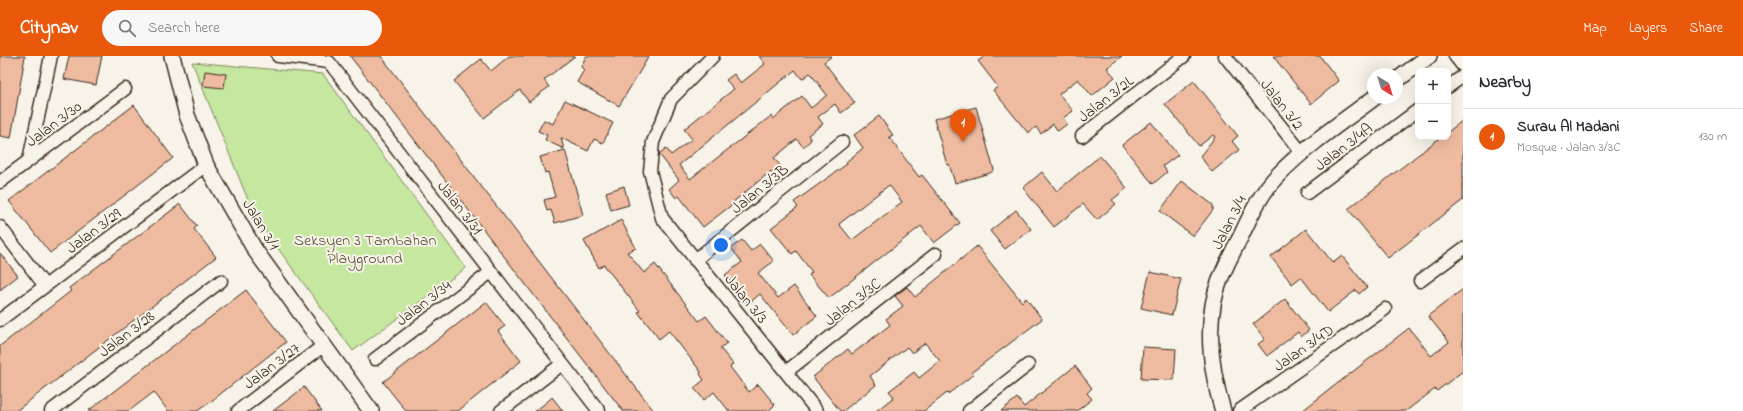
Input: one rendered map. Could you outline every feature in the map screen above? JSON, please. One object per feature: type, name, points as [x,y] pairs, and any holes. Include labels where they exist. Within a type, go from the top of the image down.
[{"type":"street","points":[[29,160],[51,56]]},
{"type":"street","name":"Jalan 3/1","points":[[172,56],[187,115],[206,165],[255,250],[371,411]]},
{"type":"street","name":"Jalan 3/31","points":[[278,56],[328,62],[599,411]]},
{"type":"street","name":"Jalan 3/3","points":[[713,56],[671,99],[653,142],[650,171],[662,218],[817,411]]},
{"type":"street","name":"Jalan 3/2L","points":[[1082,136],[1184,56]]},
{"type":"street","name":"Jalan 3/2","points":[[1225,56],[1302,153]]},
{"type":"street","points":[[1403,76],[1429,56]]},
{"type":"street","points":[[1455,56],[1463,66]]},
{"type":"street","points":[[1451,86],[1463,76]]},
{"type":"street","name":"Jalan 3/30","points":[[0,182],[125,89]]},
{"type":"street","name":"Jalan 3/4","points":[[1223,411],[1216,386],[1211,330],[1213,304],[1221,277],[1262,194],[1278,175],[1302,153],[1367,103]]},
{"type":"street","name":"Jalan 3/4A","points":[[1307,193],[1415,112]]},
{"type":"street","name":"Jalan 3/3B","points":[[695,260],[842,142]]},
{"type":"street","name":"Jalan 3/29","points":[[0,320],[206,165]]},
{"type":"street","points":[[0,227],[45,286]]},
{"type":"street","points":[[1420,281],[1463,249]]},
{"type":"street","name":"Jalan 3/3C","points":[[786,372],[936,254]]},
{"type":"street","name":"Jalan 3/34","points":[[375,359],[491,272]]},
{"type":"street","name":"Jalan 3/28","points":[[51,411],[221,281]]},
{"type":"street","name":"Jalan 3/4D","points":[[1239,411],[1385,309]]},
{"type":"street","name":"Jalan 3/27","points":[[238,411],[324,345]]},
{"type":"street","points":[[502,411],[562,364]]},
{"type":"street","points":[[969,411],[1028,365]]},
{"type":"green space","name":"Seksyen 3 Tambahan Playground","points":[[192,62],[323,74],[466,268],[353,351],[255,217]]},
{"type":"building","points":[[0,56],[25,56],[11,138],[0,136]]},
{"type":"building","points":[[69,56],[102,56],[96,85],[64,79]]},
{"type":"building","points":[[350,56],[381,56],[654,411],[623,411]]},
{"type":"building","points":[[509,56],[575,56],[544,80],[549,87],[529,102],[520,90],[484,118],[454,81],[481,59],[491,71]]},
{"type":"building","points":[[586,56],[649,56],[619,106],[577,82],[584,70],[581,67]]},
{"type":"building","points":[[759,56],[832,56],[824,62],[855,103],[841,113],[835,104],[818,117],[823,124],[808,135],[811,140],[803,147],[797,139],[774,158],[782,168],[773,175],[771,171],[732,203],[733,204],[703,227],[679,196],[676,198],[669,189],[679,180],[659,154],[666,148],[671,155],[692,139],[684,129],[734,89],[726,80],[734,74],[741,83],[765,64]],"holes":[[[795,70],[802,79],[810,73],[827,95],[811,108],[802,96],[773,119],[771,116],[690,179],[679,165]]]},
{"type":"building","points":[[985,56],[1122,56],[1107,68],[1115,77],[1092,96],[1078,79],[1059,94],[1073,111],[1063,118],[1067,124],[1058,131],[1053,124],[1041,134],[1036,127],[1028,133],[993,90],[998,87],[978,61]]},
{"type":"building","points":[[1273,56],[1320,56],[1339,81],[1311,104]]},
{"type":"building","points":[[205,71],[226,74],[224,88],[203,86]]},
{"type":"building","points":[[1194,81],[1238,136],[1232,141],[1239,150],[1212,172],[1200,156],[1215,137],[1213,135],[1199,146],[1165,104]]},
{"type":"building","points":[[565,100],[613,123],[603,143],[594,139],[588,151],[561,138],[564,149],[545,140],[547,135],[538,131],[544,120],[553,124]]},
{"type":"building","points":[[134,105],[173,158],[50,253],[9,201]]},
{"type":"building","points":[[976,107],[994,170],[990,173],[955,183],[949,164],[947,165],[934,119]]},
{"type":"building","points":[[879,116],[893,135],[889,137],[919,177],[922,175],[960,223],[934,243],[921,226],[829,298],[809,275],[812,272],[796,251],[792,254],[771,228],[798,207],[794,202],[847,164],[846,162],[863,148],[854,135]],"holes":[[[889,185],[902,202],[852,240],[839,224]]]},
{"type":"building","points":[[1463,120],[1463,200],[1388,258],[1348,209],[1437,140],[1451,140],[1451,130]]},
{"type":"building","points":[[1151,122],[1178,155],[1163,166],[1167,172],[1153,184],[1122,145]]},
{"type":"building","points":[[565,150],[583,215],[555,223],[551,210],[547,211],[544,200],[555,197],[548,172],[545,173],[540,157]]},
{"type":"building","points":[[1100,156],[1127,188],[1112,200],[1116,204],[1097,220],[1083,204],[1054,227],[1023,188],[1042,172],[1057,191]]},
{"type":"building","points":[[1182,181],[1213,205],[1213,210],[1193,236],[1160,211]]},
{"type":"building","points":[[624,186],[629,205],[611,210],[606,192]]},
{"type":"building","points":[[180,204],[197,226],[194,229],[216,257],[16,411],[0,411],[0,346],[71,291],[69,288]]},
{"type":"building","points":[[1016,210],[1031,229],[1005,249],[990,231]]},
{"type":"building","points":[[621,220],[636,248],[627,252],[644,273],[655,264],[699,321],[706,316],[727,343],[720,348],[733,364],[730,367],[749,392],[758,384],[775,405],[768,411],[729,411],[714,392],[704,400],[694,388],[704,380],[700,374],[701,372],[669,331],[659,339],[638,312],[640,311],[604,265],[599,268],[584,241]]},
{"type":"building","points":[[1306,229],[1333,263],[1342,256],[1367,287],[1359,294],[1356,290],[1328,312],[1301,277],[1292,284],[1271,257]]},
{"type":"building","points":[[742,240],[751,251],[760,244],[774,261],[758,273],[778,298],[794,286],[817,316],[793,335],[760,294],[748,304],[725,275],[742,262],[731,248]]},
{"type":"building","points":[[977,246],[1022,302],[1026,298],[1042,319],[972,372],[974,374],[924,411],[876,411],[894,397],[889,391],[914,372],[919,378],[940,361],[925,343],[912,353],[907,347],[870,376],[876,385],[843,411],[840,411],[813,377],[848,349],[852,354],[890,325],[886,319],[903,306],[895,296],[907,287],[915,297]]},
{"type":"building","points":[[0,253],[18,276],[0,290]]},
{"type":"building","points":[[1150,272],[1181,279],[1172,315],[1141,308]]},
{"type":"building","points":[[1463,289],[1463,371],[1437,391],[1435,389],[1406,411],[1302,411],[1409,328],[1431,356],[1449,342],[1428,316]]},
{"type":"building","points":[[246,290],[286,342],[209,403],[197,411],[168,411],[154,392],[129,411],[88,411]]},
{"type":"building","points":[[1285,299],[1309,330],[1301,337],[1298,332],[1267,356],[1258,344],[1265,339],[1253,324]]},
{"type":"building","points":[[486,302],[505,326],[498,331],[521,361],[458,411],[406,411],[383,382]]},
{"type":"building","points":[[1143,347],[1176,349],[1174,380],[1141,379]]},
{"type":"building","points":[[1075,366],[1092,388],[1087,393],[1092,399],[1077,411],[1001,411],[1017,398],[1024,407]]},
{"type":"building","points":[[304,387],[322,411],[273,411],[294,395]]},
{"type":"building","points":[[552,397],[563,411],[535,411],[548,401]]},
{"type":"place","name":"Surau Al Madani","points":[[963,142]]}]
